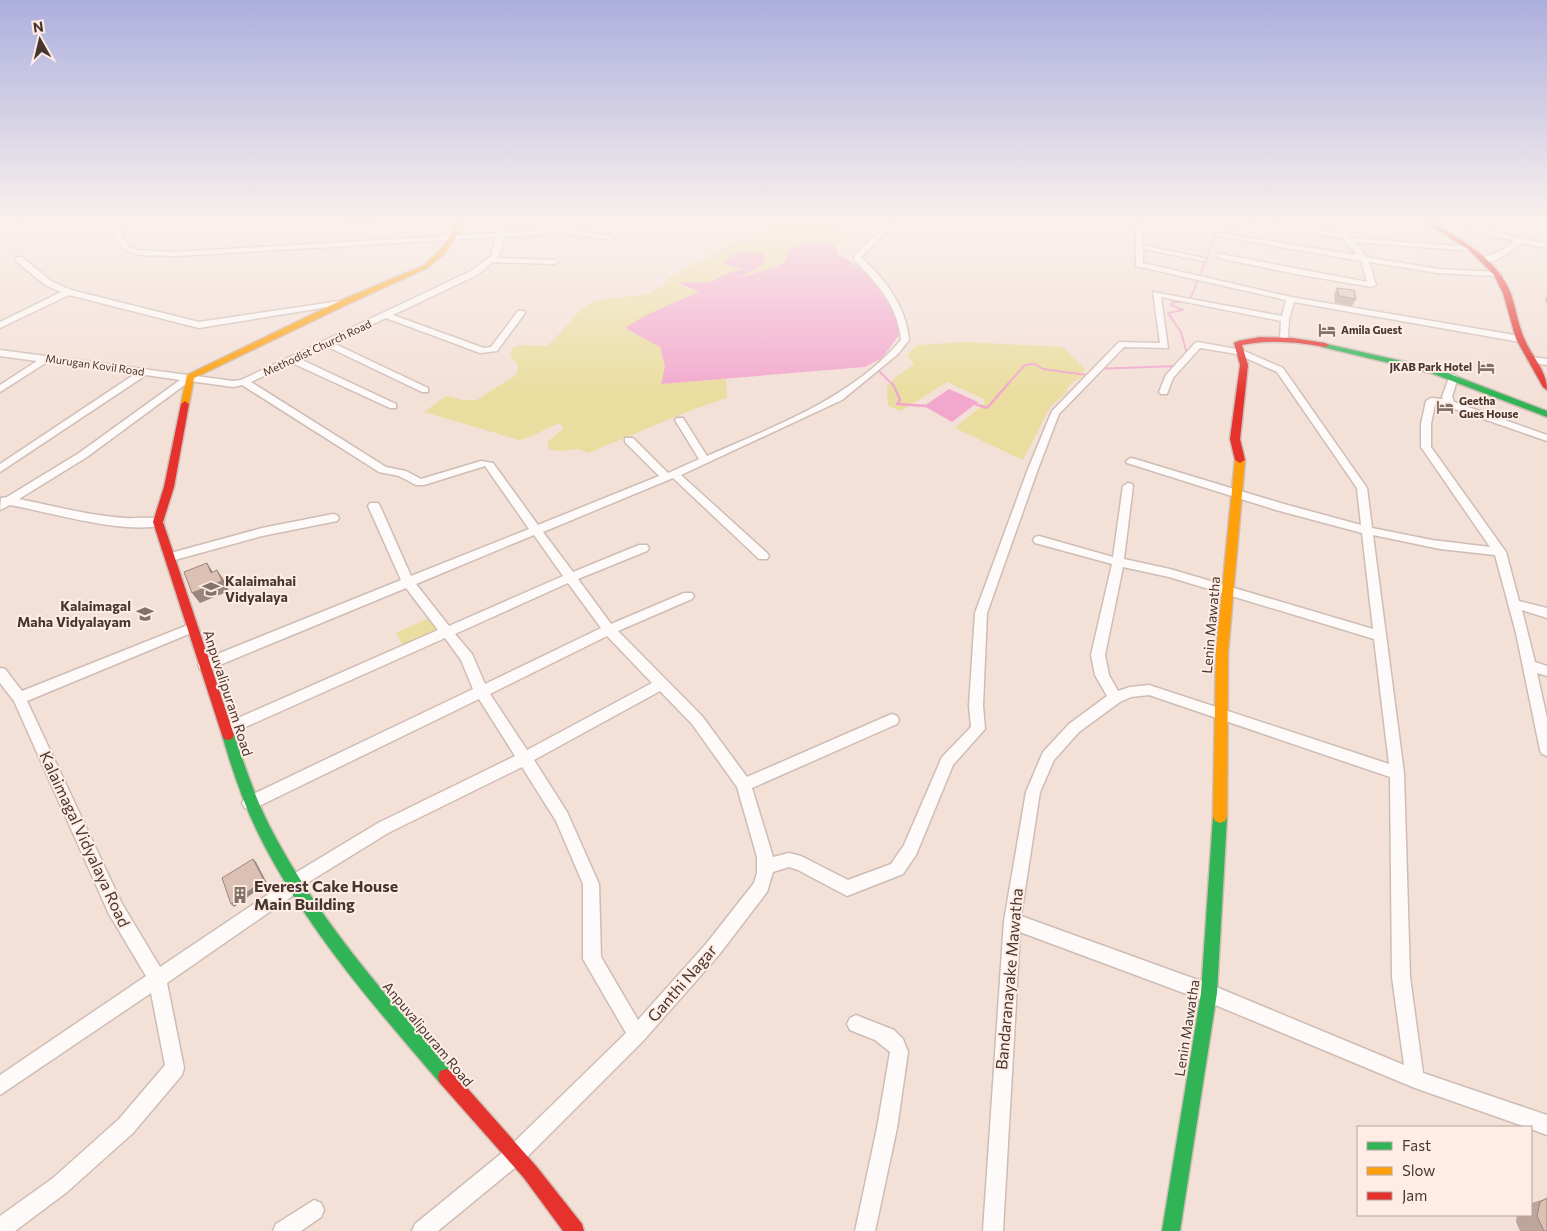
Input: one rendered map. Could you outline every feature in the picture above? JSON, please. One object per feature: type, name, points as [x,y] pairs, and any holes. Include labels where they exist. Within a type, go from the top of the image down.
[{"type":"street","points":[[45,280],[68,292],[199,325],[346,302]]},
{"type":"street","points":[[3,502],[83,455],[190,377],[242,354],[346,302],[400,280]]},
{"type":"street","name":"Methodist Church Road","points":[[190,377],[233,384],[244,382],[458,280]]},
{"type":"street","points":[[205,665],[535,529],[670,476],[839,398],[895,352],[905,340],[905,330],[881,280]]},
{"type":"street","points":[[1213,280],[1291,299],[1520,339]]},
{"type":"street","points":[[1345,280],[1372,285],[1371,280]]},
{"type":"street","points":[[1501,280],[1505,288],[1520,339],[1547,387]]},
{"type":"street","points":[[0,325],[68,292]]},
{"type":"street","points":[[765,867],[788,860],[801,863],[847,888],[897,869],[910,850],[947,761],[978,729],[976,706],[981,612],[1055,413],[1122,344],[1165,346],[1156,294],[1285,319]]},
{"type":"street","points":[[1284,337],[1285,319],[1291,299]]},
{"type":"street","points":[[386,315],[483,351],[490,351],[494,350],[520,313]]},
{"type":"street","points":[[1239,352],[1238,343],[1245,340],[1284,337],[1362,353],[1453,376],[1547,414]]},
{"type":"street","points":[[326,343],[425,390]]},
{"type":"street","points":[[1164,392],[1169,377],[1198,346],[1239,352],[1280,370],[1362,488],[1397,773],[1400,977],[1415,1079]]},
{"type":"street","name":"Murugan Kovil Road","points":[[0,352],[190,377]]},
{"type":"street","name":"Lenin Mawatha","points":[[1171,1231],[1210,994],[1220,848],[1222,652],[1230,591],[1240,454],[1235,439],[1244,365],[1239,352]]},
{"type":"street","points":[[0,389],[47,358]]},
{"type":"street","points":[[292,359],[393,406]]},
{"type":"street","points":[[1531,360],[1547,362]]},
{"type":"street","points":[[0,469],[144,372]]},
{"type":"street","points":[[1451,404],[1447,397],[1453,376]]},
{"type":"street","points":[[3,502],[93,517],[144,523],[158,522],[169,487],[190,377]]},
{"type":"street","name":"Ganthi Nagar","points":[[244,382],[383,470],[402,473],[420,483],[485,464],[609,630],[697,720],[744,785],[765,856],[765,867],[760,886],[712,950],[638,1035],[515,1155],[422,1231]]},
{"type":"street","points":[[1547,438],[1529,434],[1451,404],[1431,401],[1425,427],[1426,447],[1500,552],[1515,604],[1547,750]]},
{"type":"street","points":[[680,420],[705,460]]},
{"type":"street","points":[[628,440],[763,556]]},
{"type":"street","points":[[1131,461],[1238,494],[1367,530],[1434,544],[1500,552]]},
{"type":"street","points":[[1115,698],[1102,675],[1098,656],[1118,562],[1128,486]]},
{"type":"street","points":[[374,506],[408,582],[467,658],[481,691],[562,817],[591,884],[592,959],[638,1035]]},
{"type":"street","points":[[171,557],[262,532],[333,518]]},
{"type":"street","name":"Anpuvalipuram Road","points":[[158,522],[227,729],[234,761],[250,803],[270,846],[293,883],[377,998],[515,1155],[575,1231]]},
{"type":"street","points":[[1039,540],[1118,562],[1170,573],[1380,636]]},
{"type":"street","points":[[227,729],[571,577],[643,548]]},
{"type":"street","points":[[250,803],[609,630],[688,596]]},
{"type":"street","points":[[1515,604],[1547,613]]},
{"type":"street","points":[[18,698],[192,628]]},
{"type":"street","points":[[1529,666],[1547,671]]},
{"type":"street","name":"Kalaimagal Vidyalaya Road","points":[[0,1229],[60,1185],[126,1126],[175,1068],[157,978],[115,908],[18,698],[2,682]]},
{"type":"street","points":[[0,1086],[285,892],[293,883],[383,828],[525,758],[662,684]]},
{"type":"street","name":"Bandaranayake Mawatha","points":[[993,1231],[1012,921],[1033,792],[1048,756],[1074,728],[1115,698],[1130,692],[1149,690],[1397,773]]},
{"type":"street","points":[[744,785],[892,720]]},
{"type":"street","points":[[1012,921],[1210,994],[1415,1079],[1547,1125]]},
{"type":"street","points":[[856,1024],[896,1041],[899,1052],[887,1128],[865,1231]]},
{"type":"street","points":[[283,1231],[314,1210]]},
{"type":"shaded area","points":[[666,280],[714,280],[679,283],[686,288],[700,292],[626,329],[660,346],[665,366],[661,384],[726,378],[727,398],[694,409],[588,453],[578,449],[561,451],[549,449],[547,442],[563,429],[561,423],[519,440],[424,412],[446,396],[463,400],[477,400],[517,374],[518,365],[510,355],[512,348],[519,345],[545,346],[552,342],[580,310],[596,300],[648,294],[663,286]]},
{"type":"shaded area","points":[[714,280],[872,280],[891,308],[902,331],[882,358],[865,367],[661,384],[665,366],[660,347],[625,328],[646,315],[699,292],[678,283]]},
{"type":"shaded area","points":[[966,342],[1063,347],[1085,369],[1081,377],[1069,385],[1066,393],[1050,407],[1023,460],[955,428],[984,404],[984,399],[947,382],[901,411],[888,406],[887,386],[914,364],[907,355],[917,345]]},
{"type":"shaded area","points":[[949,389],[978,402],[952,422],[924,406]]},
{"type":"shaded area","points":[[431,617],[440,631],[404,647],[396,633]]},
{"type":"building","points":[[1337,288],[1354,290],[1356,299],[1339,296]]},
{"type":"building","points":[[207,563],[211,573],[217,570],[222,581],[192,593],[184,572]]},
{"type":"building","name":"Everest Cake House Main Building","points":[[253,859],[264,880],[231,904],[222,878]]},
{"type":"building","points":[[1547,1198],[1547,1231],[1544,1231],[1537,1216],[1540,1202]]},
{"type":"waterway","points":[[1187,354],[1181,332],[1168,313],[1183,310],[1171,305],[1174,302],[1189,302],[1198,280]]},
{"type":"waterway","points":[[1007,385],[1025,365],[1035,364],[1043,369],[1087,375],[1093,369],[1177,366]]},
{"type":"waterway","points":[[877,369],[893,385]]},
{"type":"waterway","points":[[893,384],[900,400],[897,404],[926,406]]},
{"type":"waterway","points":[[972,403],[987,408],[1008,384]]},
{"type":"traffic: fast","points":[[1325,345],[1434,371],[1547,414]]},
{"type":"traffic: fast","points":[[228,735],[244,783],[264,830],[289,875],[347,960],[446,1077]]},
{"type":"traffic: fast","points":[[1171,1231],[1209,993],[1220,817]]},
{"type":"traffic: slow","points":[[185,404],[190,377],[345,302],[394,280]]},
{"type":"traffic: slow","points":[[1220,817],[1222,652],[1240,460]]},
{"type":"traffic: jam","points":[[1500,280],[1507,293],[1520,339],[1547,387]]},
{"type":"traffic: jam","points":[[1240,460],[1235,439],[1244,365],[1238,343],[1282,339],[1325,345]]},
{"type":"traffic: jam","points":[[185,404],[169,487],[158,522],[228,735]]},
{"type":"traffic: jam","points":[[446,1077],[530,1172],[575,1231]]},
{"type":"place","name":"Amila Guest","points":[[1327,330]]},
{"type":"place","name":"JKAB Park Hotel","points":[[1486,367]]},
{"type":"place","name":"Geetha Gues House","points":[[1445,407]]},
{"type":"place","name":"Kalaimahai Vidyalaya","points":[[211,589]]},
{"type":"place","name":"Kalaimagal Maha Vidyalayam","points":[[145,614]]},
{"type":"place","name":"Everest Cake House Main Building","points":[[240,895]]}]
